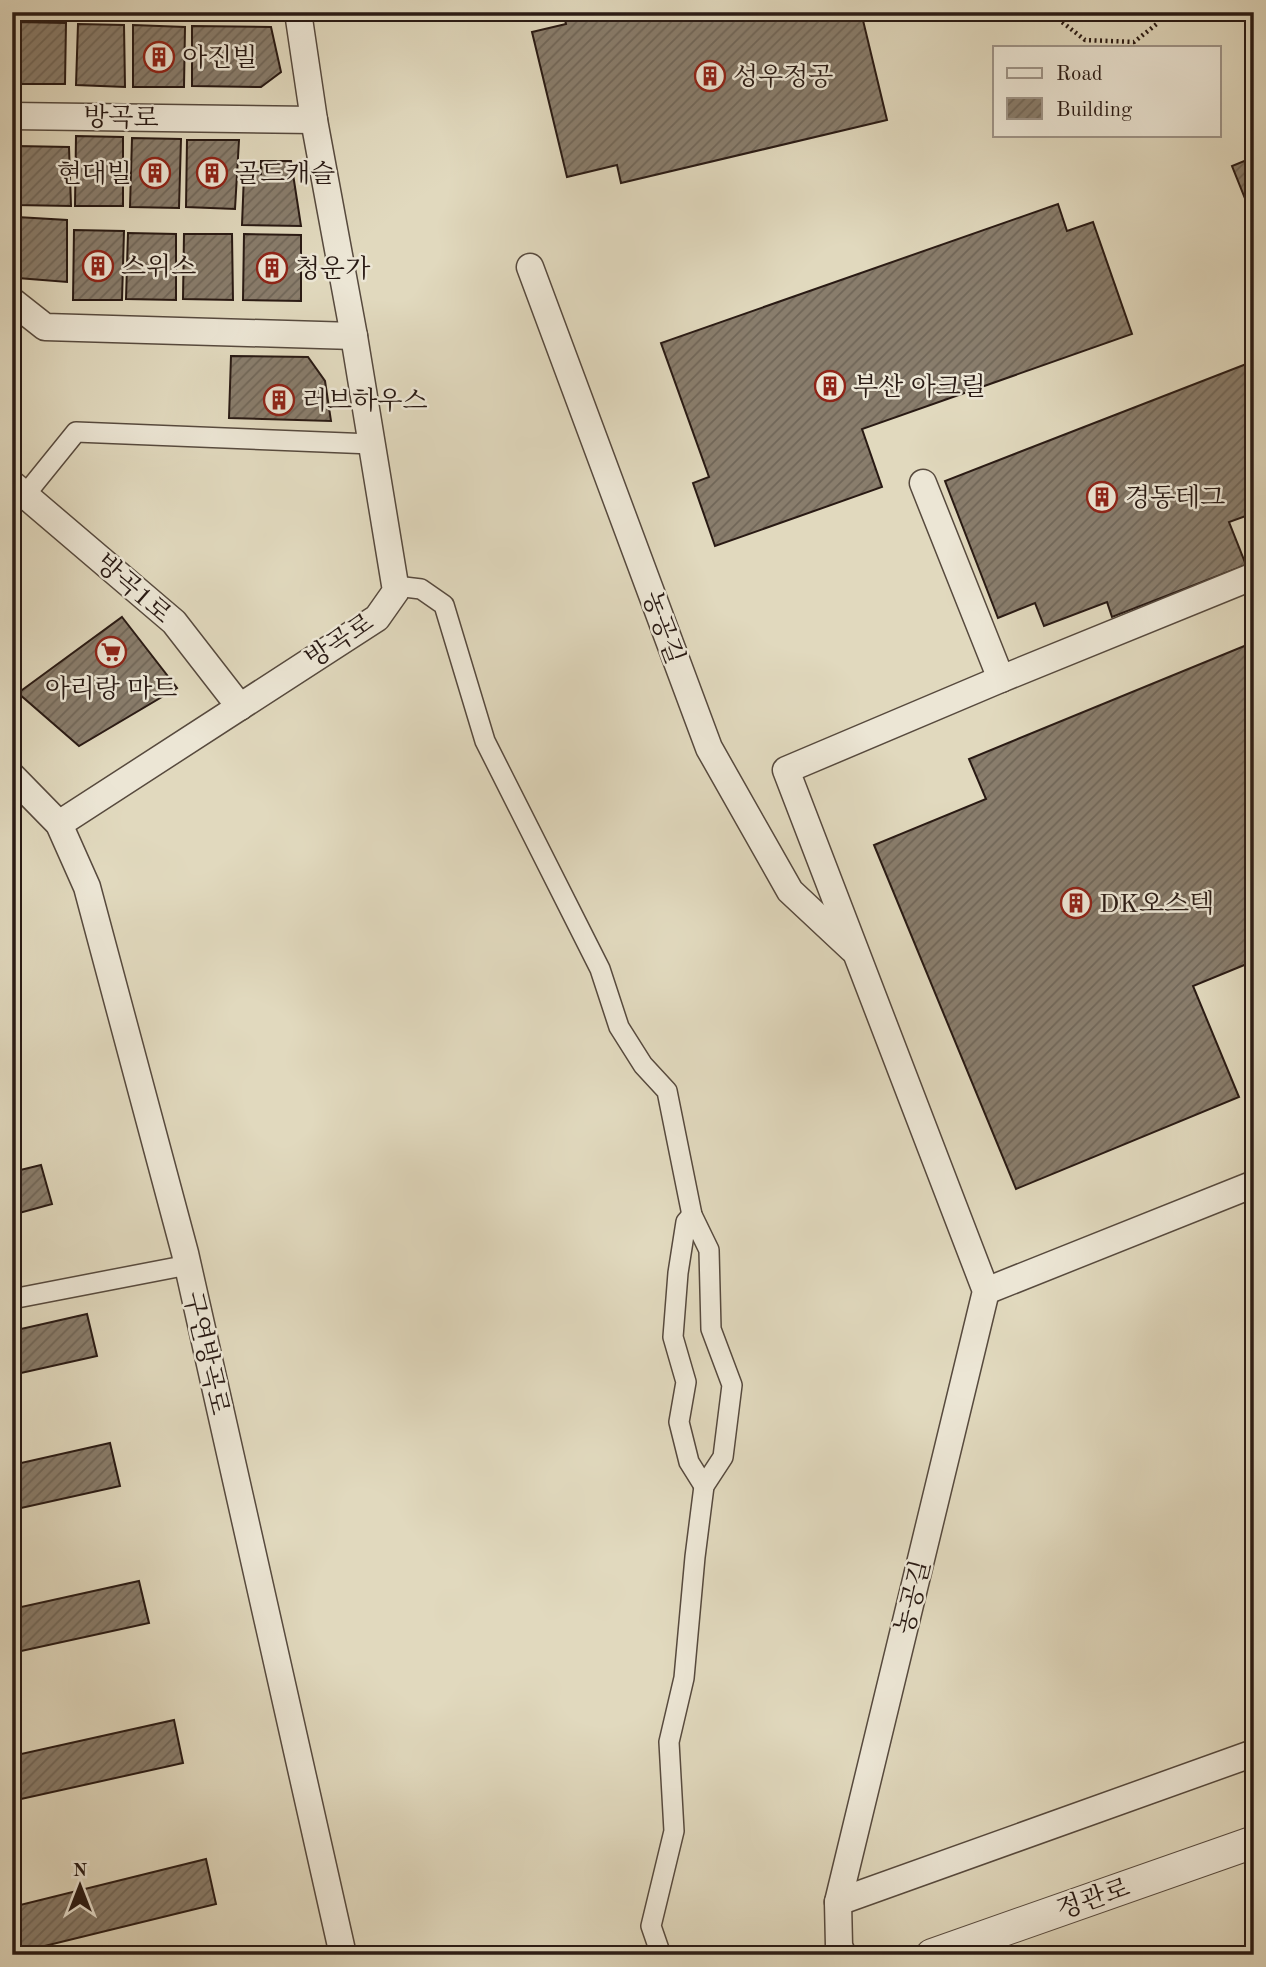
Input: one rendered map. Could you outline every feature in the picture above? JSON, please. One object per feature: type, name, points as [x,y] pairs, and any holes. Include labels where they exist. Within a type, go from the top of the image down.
[{"type":"street","points":[[298,12],[314,120],[396,586],[421,589],[444,605],[485,741],[600,969],[619,1027],[643,1065],[667,1091],[692,1215],[709,1250],[711,1329],[732,1385],[723,1457],[704,1486],[684,1678],[669,1742],[674,1831],[651,1926],[660,1955]]},
{"type":"street","name":"방곡로","points":[[12,116],[314,120]]},
{"type":"street","name":"농공길","points":[[530,267],[709,748],[790,891],[856,952]]},
{"type":"street","points":[[12,301],[45,327],[354,336]]},
{"type":"street","points":[[19,490],[76,432],[372,444]]},
{"type":"street","points":[[923,483],[1001,679]]},
{"type":"street","name":"방곡1로","points":[[19,490],[174,622],[240,707]]},
{"type":"street","name":"농공길","points":[[843,1955],[839,1946],[838,1902],[986,1291],[786,770],[1254,576]]},
{"type":"street","name":"방곡로","points":[[59,824],[377,618],[397,591],[396,586]]},
{"type":"street","name":"구연방곡로","points":[[12,776],[59,824],[87,887],[188,1265],[343,1955]]},
{"type":"street","points":[[986,1291],[1254,1184]]},
{"type":"street","points":[[692,1215],[686,1223],[678,1273],[673,1337],[686,1382],[679,1422],[689,1462],[704,1486]]},
{"type":"street","points":[[12,1298],[188,1265]]},
{"type":"street","points":[[838,1902],[1254,1753]]},
{"type":"street","name":"정관로","points":[[932,1955],[1254,1842]]},
{"type":"path","points":[[1058,12],[1062,22],[1085,40],[1133,42],[1158,23]]},
{"type":"building","name":"성우정공","points":[[563,12],[861,12],[887,120],[621,183],[617,165],[567,177],[532,32],[566,24]]},
{"type":"building","points":[[18,22],[66,23],[65,84],[18,84]]},
{"type":"building","points":[[78,24],[124,25],[125,87],[76,85]]},
{"type":"building","name":"아진빌","points":[[133,25],[185,27],[184,87],[133,87]]},
{"type":"building","points":[[192,26],[271,27],[281,72],[261,87],[192,86]]},
{"type":"building","points":[[76,136],[123,137],[123,206],[75,206]]},
{"type":"building","name":"현대빌","points":[[132,138],[181,139],[179,208],[130,207]]},
{"type":"building","name":"골드캐슬","points":[[187,140],[239,140],[235,209],[186,207]]},
{"type":"building","points":[[17,146],[69,147],[71,206],[15,205]]},
{"type":"building","points":[[1254,157],[1254,221],[1232,166]]},
{"type":"building","points":[[261,161],[291,161],[301,226],[242,225],[244,174],[261,174]]},
{"type":"building","name":"부산 아크릴","points":[[1058,204],[1067,231],[1093,222],[1132,334],[862,429],[882,487],[715,546],[693,483],[709,477],[661,343]]},
{"type":"building","points":[[17,217],[67,220],[67,282],[18,278]]},
{"type":"building","name":"스위스","points":[[74,230],[124,231],[122,300],[73,300]]},
{"type":"building","points":[[128,233],[176,234],[176,300],[126,299]]},
{"type":"building","points":[[184,234],[232,234],[233,300],[183,299]]},
{"type":"building","name":"청운가","points":[[244,234],[301,235],[301,301],[243,300]]},
{"type":"building","name":"러브하우스","points":[[231,356],[308,357],[325,381],[331,421],[229,418]]},
{"type":"building","name":"경동테그","points":[[1254,361],[1254,513],[1229,522],[1246,565],[1112,617],[1107,602],[1044,626],[1035,603],[998,618],[945,481]]},
{"type":"building","name":"아리랑 마트","points":[[122,617],[177,688],[79,746],[18,693]]},
{"type":"building","name":"DK오스텍","points":[[1254,642],[1254,961],[1193,986],[1239,1097],[1016,1189],[874,845],[986,799],[969,759]]},
{"type":"building","points":[[41,1165],[52,1204],[12,1215],[12,1172]]},
{"type":"building","points":[[87,1314],[97,1356],[12,1375],[12,1331]]},
{"type":"building","points":[[110,1443],[120,1486],[12,1510],[12,1465]]},
{"type":"building","points":[[139,1581],[149,1623],[12,1653],[12,1609]]},
{"type":"building","points":[[174,1720],[183,1763],[12,1801],[12,1756]]},
{"type":"building","points":[[206,1859],[216,1904],[12,1954],[12,1907]]},
{"type":"place","name":"아진빌","points":[[159,57]]},
{"type":"place","name":"성우정공","points":[[710,76]]},
{"type":"place","name":"현대빌","points":[[155,173]]},
{"type":"place","name":"골드캐슬","points":[[212,173]]},
{"type":"place","name":"스위스","points":[[98,266]]},
{"type":"place","name":"청운가","points":[[272,268]]},
{"type":"place","name":"부산 아크릴","points":[[830,386]]},
{"type":"place","name":"러브하우스","points":[[279,400]]},
{"type":"place","name":"경동테그","points":[[1102,497]]},
{"type":"place","name":"아리랑 마트","points":[[111,652]]},
{"type":"place","name":"DK오스텍","points":[[1076,903]]}]
